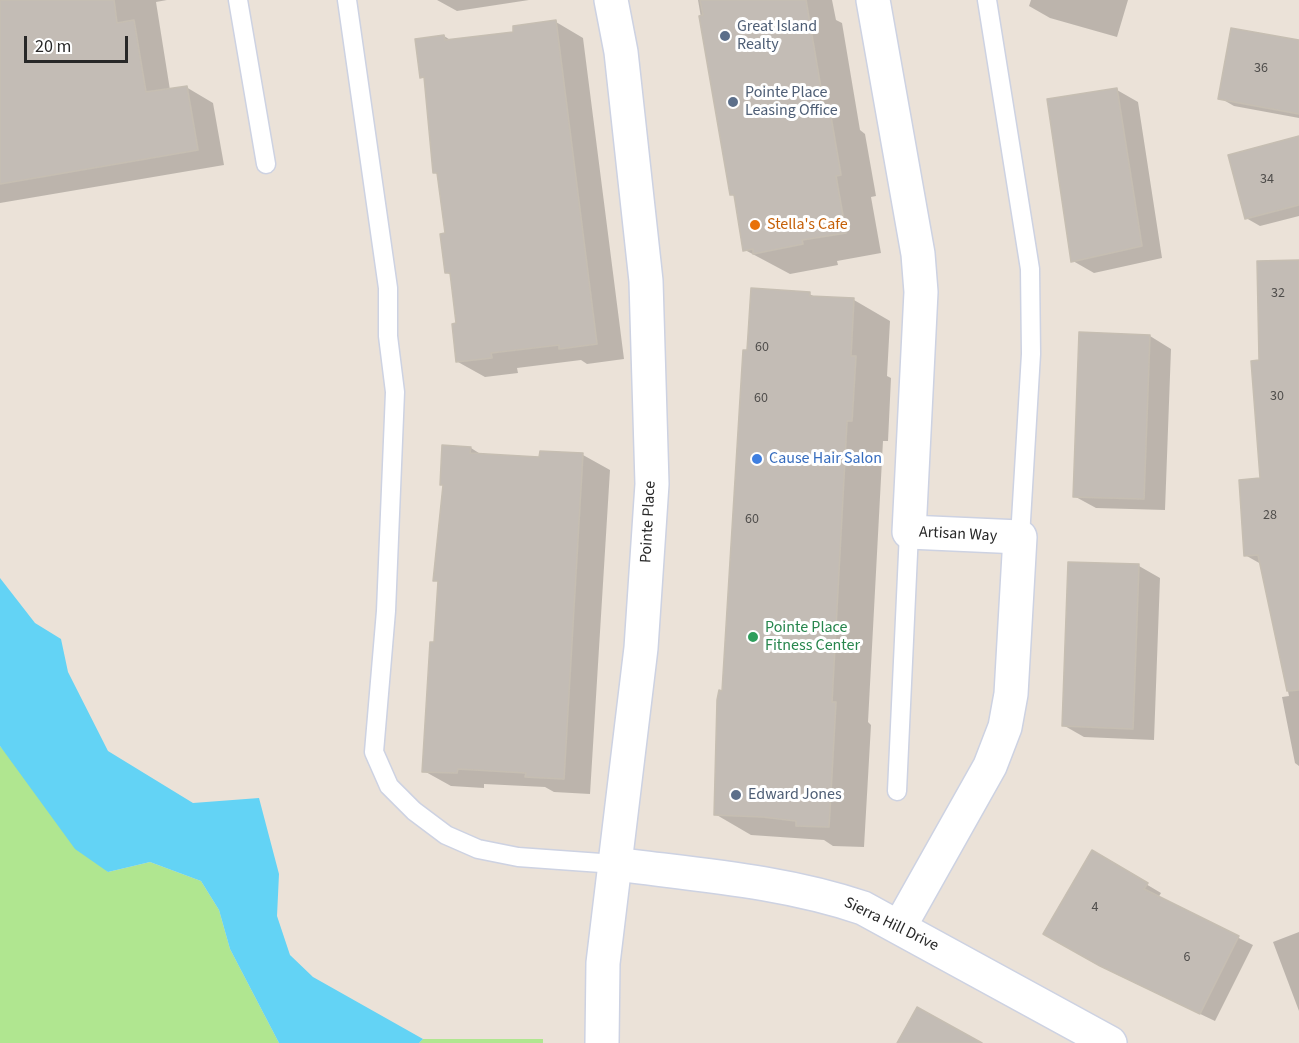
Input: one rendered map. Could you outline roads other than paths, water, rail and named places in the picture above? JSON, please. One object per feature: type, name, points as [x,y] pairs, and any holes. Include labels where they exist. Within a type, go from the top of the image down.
[{"type":"street","name":"Pointe Place","points":[[602,1043],[603,963],[641,648],[652,484],[646,281],[621,52],[611,0]]},
{"type":"street","name":"Artisan Way","points":[[873,0],[918,254],[921,292],[909,532],[1020,537],[1011,694],[1005,727],[990,766],[900,926]]},
{"type":"street","name":"Sierra Hill Drive","points":[[615,864],[784,886],[823,894],[863,908],[900,926],[1110,1043]]},
{"type":"lane","points":[[238,0],[266,164]]},
{"type":"lane","points":[[347,0],[388,288],[388,336],[394,392],[386,611],[374,752],[390,786],[414,811],[446,835],[478,849],[518,857],[615,864]]},
{"type":"lane","points":[[987,0],[1030,280],[1031,354],[1020,537]]},
{"type":"lane","points":[[897,791],[909,532]]},
{"type":"water","points":[[0,578],[35,623],[61,639],[68,672],[108,751],[193,803],[259,798],[279,874],[277,916],[290,955],[313,977],[423,1039],[419,1043],[279,1043],[230,949],[219,910],[201,881],[150,862],[108,872],[75,849],[0,746]]},
{"type":"place","name":"Great Island Realty","points":[[725,36]]},
{"type":"place","name":"Pointe Place Leasing Office","points":[[733,102]]},
{"type":"place","name":"Stella's Cafe","points":[[755,225]]},
{"type":"place","name":"Cause Hair Salon","points":[[757,459]]},
{"type":"place","name":"Pointe Place Fitness Center","points":[[753,637]]},
{"type":"place","name":"Edward Jones","points":[[736,795]]}]
